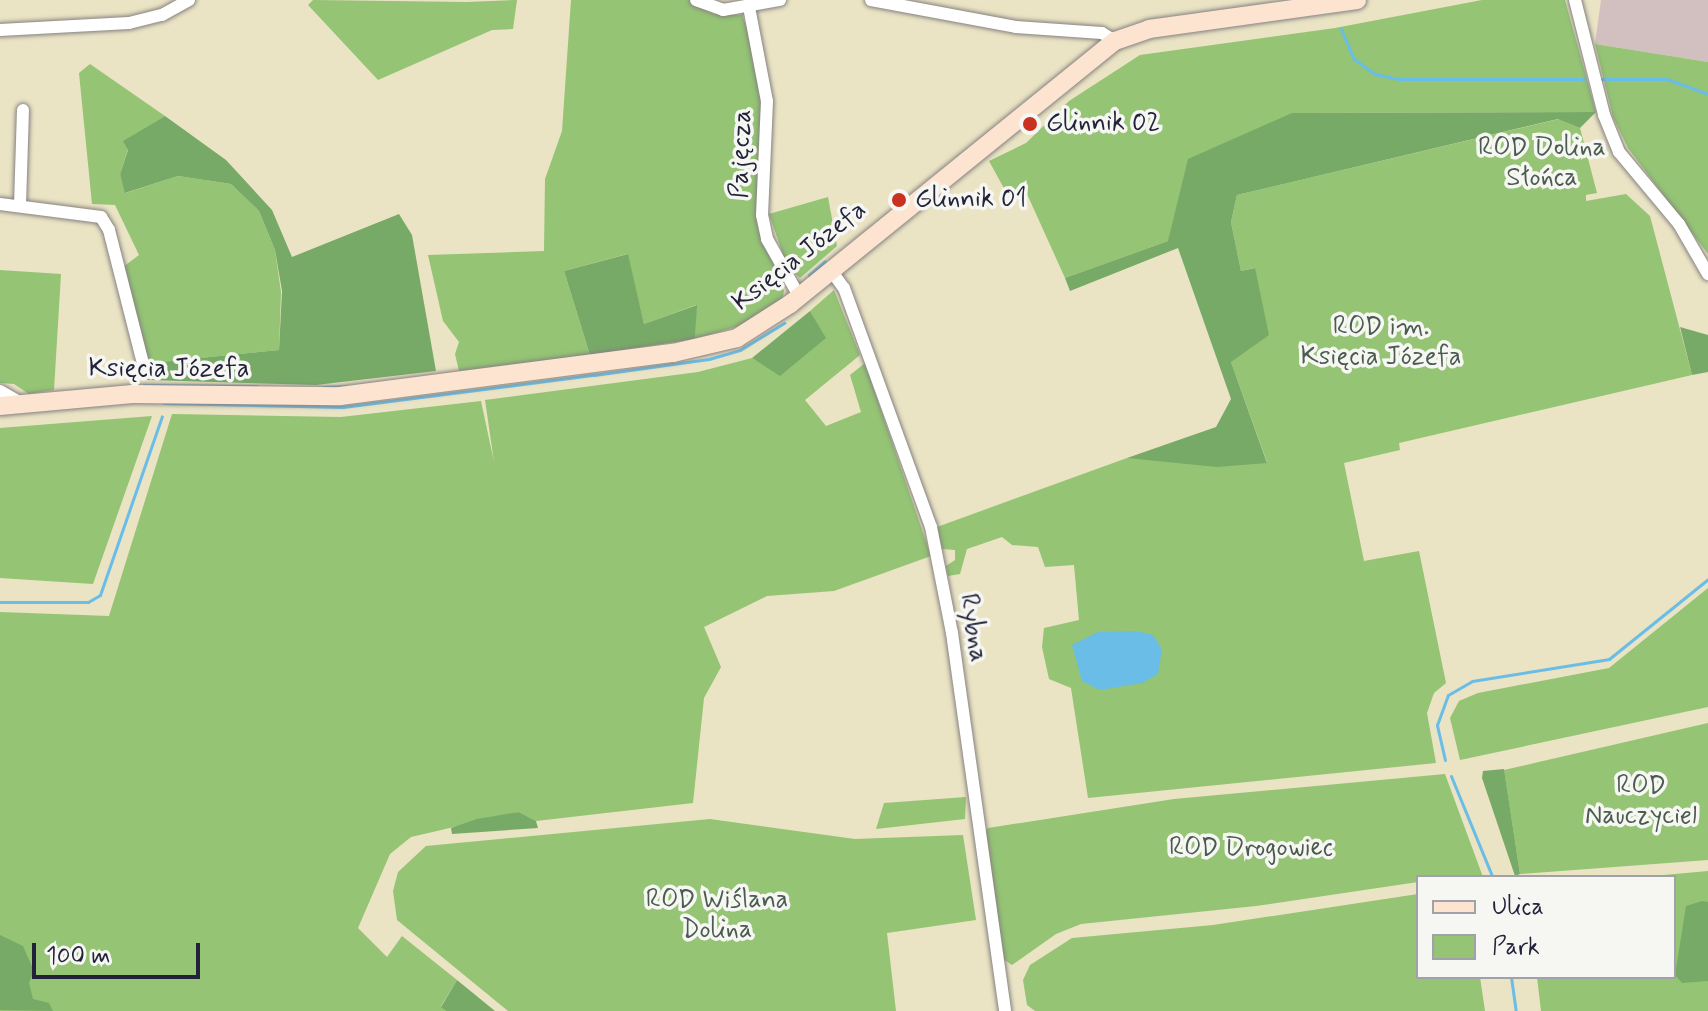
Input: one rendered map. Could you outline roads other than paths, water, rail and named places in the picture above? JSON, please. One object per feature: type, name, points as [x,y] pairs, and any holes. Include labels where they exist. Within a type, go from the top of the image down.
[{"type":"main road","name":"Księcia Józefa","points":[[0,406],[132,394],[340,396],[673,353],[737,338],[799,296],[1115,41],[1149,29],[1357,0]]},
{"type":"street","points":[[0,30],[129,23],[162,15],[189,0]]},
{"type":"street","points":[[696,0],[709,7],[733,9],[778,0]]},
{"type":"street","points":[[871,0],[921,4],[1016,27],[1102,33],[1115,41]]},
{"type":"street","points":[[1575,0],[1604,115],[1619,152],[1679,224],[1708,274]]},
{"type":"street","name":"Pajęcza","points":[[749,7],[767,101],[762,215],[767,239],[799,296]]},
{"type":"street","points":[[20,205],[23,110]]},
{"type":"street","points":[[0,204],[101,217],[109,230],[144,367]]},
{"type":"street","name":"Rybna","points":[[830,269],[844,288],[931,527],[952,633],[1005,1011]]},
{"type":"street","points":[[0,391],[21,403]]},
{"type":"water","points":[[1137,631],[1153,635],[1162,649],[1158,674],[1142,683],[1100,690],[1082,681],[1072,645],[1098,632]]},
{"type":"waterway","points":[[1341,29],[1354,59],[1375,74],[1398,79],[1584,79]]},
{"type":"waterway","points":[[1601,79],[1667,79],[1708,94]]},
{"type":"waterway","points":[[809,275],[825,261]]},
{"type":"waterway","points":[[164,403],[343,407],[594,375],[709,359],[740,350],[784,323]]},
{"type":"waterway","points":[[144,385],[257,386]]},
{"type":"waterway","points":[[324,387],[352,386]]},
{"type":"waterway","points":[[0,602],[88,602],[100,595],[162,416]]},
{"type":"waterway","points":[[1445,760],[1437,725],[1448,695],[1472,681],[1609,659],[1708,579]]},
{"type":"waterway","points":[[1451,776],[1492,875]]},
{"type":"waterway","points":[[1511,979],[1516,1011]]},
{"type":"place","name":"Glinnik 02","points":[[1030,124]]},
{"type":"place","name":"Glinnik 01","points":[[899,200]]},
{"type":"park label","name":"ROD Dolina Słońca","points":[[1542,164]]},
{"type":"park label","name":"ROD im. Księcia Józefa","points":[[1381,343]]},
{"type":"park label","name":"ROD Nauczyciel","points":[[1641,802]]},
{"type":"park label","name":"ROD Drogowiec","points":[[1251,849]]},
{"type":"park label","name":"ROD Wiślana Dolina","points":[[717,916]]}]
